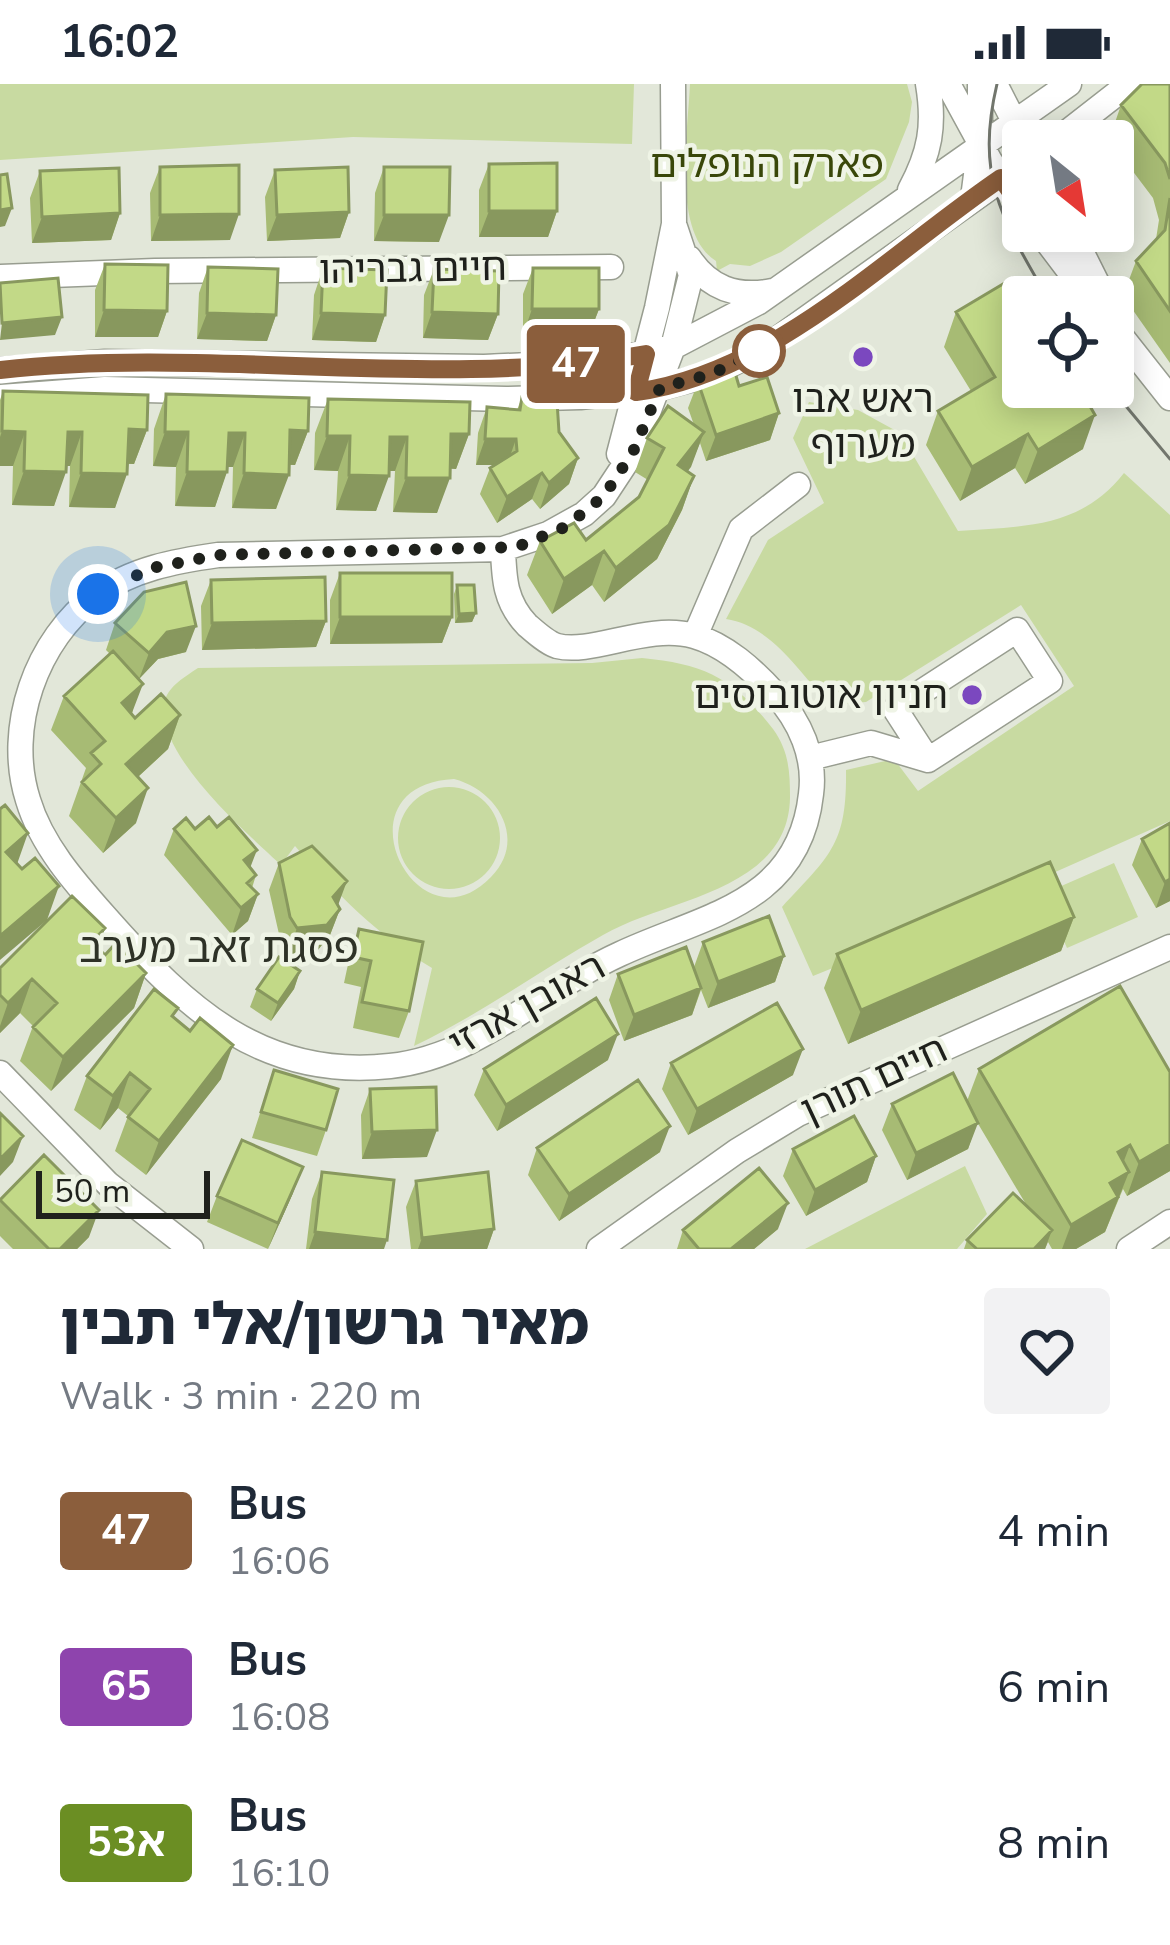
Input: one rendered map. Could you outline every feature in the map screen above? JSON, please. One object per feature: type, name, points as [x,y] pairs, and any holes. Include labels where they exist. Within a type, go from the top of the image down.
[{"type":"street","points":[[673,84],[674,224],[687,256],[716,286],[747,294],[774,291]]},
{"type":"street","points":[[906,196],[930,150],[934,122],[928,84]]},
{"type":"street","points":[[948,84],[980,144],[1002,162]]},
{"type":"street","points":[[973,198],[980,144],[980,84]]},
{"type":"street","points":[[995,84],[1013,120]]},
{"type":"street","points":[[1031,120],[1069,84]]},
{"type":"street","points":[[1084,120],[1129,84]]},
{"type":"street","points":[[1098,120],[1103,106]]},
{"type":"street","points":[[0,370],[105,362],[558,365],[646,354],[705,333],[774,291],[980,144],[1002,137]]},
{"type":"street","points":[[0,397],[105,389],[506,399],[648,390],[712,374],[769,345],[1002,178]]},
{"type":"street","name":"ראובן ארזי","points":[[502,549],[504,588],[512,606],[556,646],[643,634],[695,636],[739,659],[780,698],[794,717],[810,758],[811,799],[802,836],[777,874],[735,907],[599,964],[486,1033],[424,1060],[362,1068],[330,1066],[256,1046],[220,1028],[148,965],[72,877],[38,825],[21,772],[21,740],[33,682],[52,645],[98,594],[124,579],[180,560],[218,555],[502,549],[565,527],[604,496],[633,452],[648,390],[646,354],[674,224]]},
{"type":"street","points":[[1055,252],[1073,276]]},
{"type":"street","points":[[648,390],[674,347],[690,286],[687,256]]},
{"type":"street","name":"חיים גבריהו","points":[[0,278],[155,271],[611,266]]},
{"type":"street","points":[[1134,352],[1170,398]]},
{"type":"street","points":[[695,636],[741,529],[798,485]]},
{"type":"street","points":[[810,758],[871,743],[928,760],[1050,681],[1016,631],[895,710],[871,743]]},
{"type":"street","points":[[895,710],[928,760]]},
{"type":"street","name":"חיים תורן","points":[[599,1249],[737,1151],[798,1114],[1170,947]]},
{"type":"street","points":[[0,1073],[108,1184],[190,1249]]},
{"type":"street","points":[[1129,1249],[1170,1222]]},
{"type":"green space","points":[[0,84],[634,84],[632,144],[353,137],[0,160]]},
{"type":"green space","name":"פארק הנופלים","points":[[690,84],[907,84],[912,102],[886,179],[781,252],[750,266],[730,264],[717,271],[716,261],[693,228],[687,205]]},
{"type":"green space","points":[[809,402],[858,410],[900,433],[958,531],[1028,525],[1070,515],[1107,491],[1124,473],[1170,515],[1170,821],[813,976],[782,907],[824,861],[839,833],[846,770],[894,759],[918,791],[1074,686],[1021,605],[866,702],[829,705],[771,640],[726,619],[768,540],[824,503],[793,438]]},
{"type":"green space","points":[[642,658],[684,665],[717,677],[745,698],[773,729],[785,754],[790,798],[784,829],[769,854],[747,873],[603,935],[414,1046],[432,968],[359,913],[295,846],[281,865],[205,790],[173,743],[165,721],[167,695],[198,668],[592,663]],"holes":[[[454,779],[469,785],[503,818],[507,847],[491,877],[463,895],[437,895],[414,882],[399,860],[393,833],[398,808],[418,788]]]},
{"type":"green space","points":[[449,787],[469,791],[485,802],[496,818],[500,838],[496,858],[485,874],[469,885],[449,889],[429,885],[413,874],[402,858],[398,838],[402,818],[413,802],[429,791]]},
{"type":"green space","points":[[1114,863],[1138,917],[1067,948],[1043,894]]},
{"type":"green space","points":[[965,1166],[987,1214],[957,1249],[805,1249]]},
{"type":"building","points":[[1142,84],[1170,84],[1170,179],[1165,163],[1121,105]]},
{"type":"building","points":[[557,163],[557,211],[489,211],[489,164]]},
{"type":"building","points":[[239,165],[239,214],[160,215],[160,167]]},
{"type":"building","points":[[348,167],[349,212],[277,215],[275,170]]},
{"type":"building","points":[[384,167],[450,167],[449,215],[384,215]]},
{"type":"building","points":[[119,168],[120,213],[42,217],[40,171]]},
{"type":"building","points":[[7,174],[12,208],[0,210],[0,175]]},
{"type":"building","points":[[1170,198],[1170,311],[1136,261],[1165,230]]},
{"type":"building","points":[[105,264],[168,265],[167,311],[104,310]]},
{"type":"building","points":[[208,267],[278,269],[276,315],[207,313]]},
{"type":"building","points":[[323,268],[387,270],[385,315],[321,313]]},
{"type":"building","points":[[533,268],[599,268],[599,309],[532,309]]},
{"type":"building","points":[[434,269],[499,271],[498,314],[432,312]]},
{"type":"building","points":[[58,278],[62,317],[2,323],[0,283]]},
{"type":"building","points":[[1002,285],[1002,408],[1091,408],[1095,415],[1038,450],[1028,434],[972,467],[938,411],[995,377],[956,312]]},
{"type":"building","points":[[734,369],[739,386],[767,377],[779,413],[716,435],[698,382]]},
{"type":"building","points":[[3,391],[148,395],[147,430],[129,429],[127,474],[81,473],[82,432],[68,432],[66,472],[24,471],[25,432],[2,431]]},
{"type":"building","points":[[166,394],[309,398],[308,431],[290,430],[289,475],[244,473],[245,433],[229,433],[227,472],[187,472],[188,432],[165,432]]},
{"type":"building","points":[[522,397],[557,401],[559,432],[578,458],[549,483],[542,473],[507,497],[490,468],[517,451],[516,439],[485,439],[487,407],[520,410]]},
{"type":"building","points":[[328,399],[470,402],[469,434],[451,434],[450,478],[406,478],[407,437],[390,437],[389,476],[349,475],[350,436],[327,436]]},
{"type":"building","points":[[668,406],[704,432],[678,465],[694,476],[669,525],[616,568],[604,551],[564,579],[540,541],[574,523],[586,540],[639,497],[664,448],[647,438]]},
{"type":"building","points":[[340,573],[452,573],[452,617],[340,617]]},
{"type":"building","points":[[325,577],[326,621],[212,623],[211,580]]},
{"type":"building","points":[[186,582],[196,626],[167,632],[149,653],[115,623],[144,592]]},
{"type":"building","points":[[457,585],[474,585],[476,613],[459,614]]},
{"type":"building","points":[[113,651],[143,684],[122,703],[135,718],[161,694],[180,715],[126,764],[148,788],[116,818],[82,782],[101,764],[91,753],[105,741],[64,696]]},
{"type":"building","points":[[5,805],[28,833],[6,852],[22,869],[35,858],[59,886],[0,936],[0,809]]},
{"type":"building","points":[[209,817],[217,827],[229,817],[257,850],[244,860],[256,875],[247,883],[258,894],[241,908],[174,829],[186,818],[195,829]]},
{"type":"building","points":[[1170,823],[1170,879],[1165,882],[1142,839]]},
{"type":"building","points":[[312,846],[347,881],[333,897],[340,909],[327,925],[297,928],[290,917],[279,863]]},
{"type":"building","points":[[1050,862],[1074,917],[861,1010],[837,954]]},
{"type":"building","points":[[72,896],[105,928],[92,942],[105,955],[116,943],[146,973],[63,1057],[33,1027],[57,1003],[32,979],[8,1003],[0,995],[0,968]]},
{"type":"building","points":[[769,916],[784,956],[718,982],[703,942]]},
{"type":"building","points":[[359,929],[423,942],[409,1011],[362,1002],[371,961],[353,957]]},
{"type":"building","points":[[686,947],[701,988],[634,1015],[618,974]]},
{"type":"building","points":[[279,957],[300,971],[278,1003],[257,989]]},
{"type":"building","points":[[1120,986],[1170,1072],[1170,1144],[1139,1162],[1130,1145],[1118,1152],[1129,1172],[1110,1183],[1118,1197],[1071,1225],[979,1069]]},
{"type":"building","points":[[154,989],[178,1008],[172,1016],[190,1031],[200,1018],[233,1045],[159,1141],[128,1117],[150,1089],[130,1073],[113,1096],[87,1076]]},
{"type":"building","points":[[596,998],[618,1034],[506,1105],[484,1069]]},
{"type":"building","points":[[777,1003],[803,1049],[697,1109],[671,1063]]},
{"type":"building","points":[[274,1070],[338,1089],[326,1130],[261,1112]]},
{"type":"building","points":[[953,1073],[978,1123],[916,1153],[892,1104]]},
{"type":"building","points":[[638,1080],[670,1126],[569,1194],[537,1148]]},
{"type":"building","points":[[436,1087],[437,1130],[372,1132],[370,1089]]},
{"type":"building","points":[[0,1113],[23,1136],[0,1159]]},
{"type":"building","points":[[854,1116],[876,1156],[815,1190],[793,1149]]},
{"type":"building","points":[[242,1140],[303,1167],[278,1223],[217,1196]]},
{"type":"building","points":[[44,1155],[99,1210],[60,1249],[49,1249],[0,1200]]},
{"type":"building","points":[[759,1168],[788,1203],[731,1249],[699,1249],[683,1230]]},
{"type":"building","points":[[322,1172],[394,1180],[387,1240],[315,1232]]},
{"type":"building","points":[[488,1172],[494,1229],[422,1238],[416,1181]]},
{"type":"building","points":[[1013,1193],[1052,1230],[1034,1249],[977,1249],[967,1240]]},
{"type":"tram line","points":[[997,84],[989,146],[991,172],[1006,220],[1035,276]]},
{"type":"tram line","points":[[1128,408],[1170,459]]},
{"type":"bus line","name":"47","points":[[0,370],[105,362],[484,367],[599,362],[646,354],[636,392],[660,388],[712,374],[769,345],[1002,179]]},
{"type":"place","name":"ראש אבו מערוף","points":[[863,357]]},
{"type":"place","name":"חניון אוטובוסים","points":[[972,695]]},
{"type":"district","name":"פסגת זאב מערב","points":[[219,948]]},
{"type":"route","points":[[98,594],[152,568],[218,555],[517,547],[565,527],[604,496],[633,452],[660,388],[712,374],[769,345],[759,351]]}]
